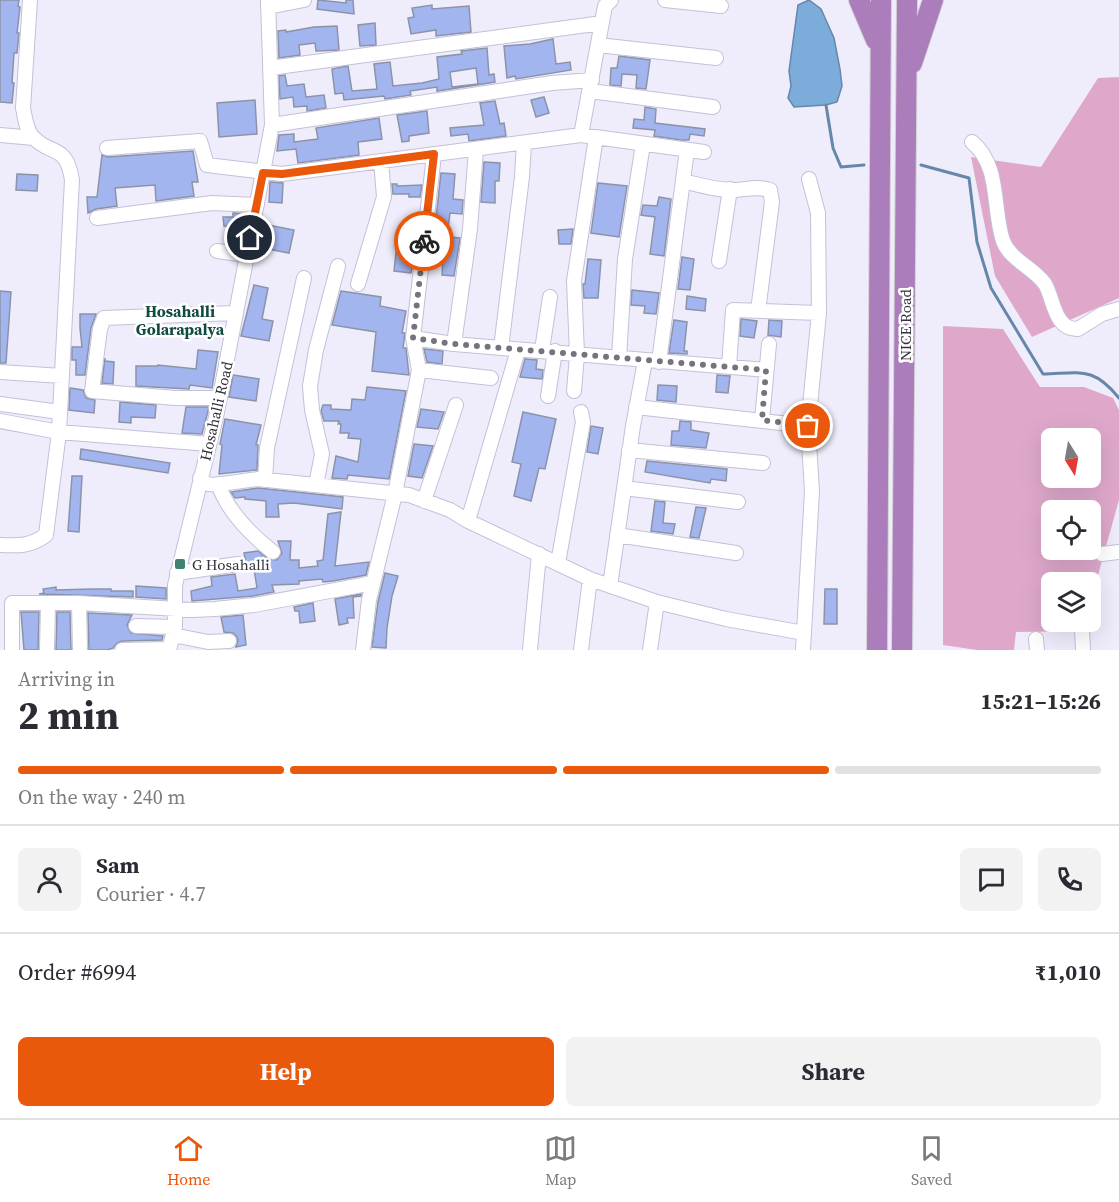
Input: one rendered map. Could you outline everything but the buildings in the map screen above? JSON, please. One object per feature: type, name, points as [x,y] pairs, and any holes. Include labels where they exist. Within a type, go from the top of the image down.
[{"type":"highway","points":[[859,0],[880,51]]},
{"type":"highway","name":"NICE Road","points":[[877,650],[881,0]]},
{"type":"highway","name":"NICE Road","points":[[902,650],[907,0]]},
{"type":"highway","points":[[906,76],[913,62],[933,0]]},
{"type":"street","points":[[0,544],[25,546],[46,535],[59,432],[72,180],[70,164],[63,156],[34,138],[26,124],[23,108],[30,0]]},
{"type":"street","points":[[268,4],[304,0]]},
{"type":"street","points":[[581,135],[605,6],[611,0]]},
{"type":"street","points":[[665,0],[721,6]]},
{"type":"street","name":"Hosahalli Road","points":[[169,650],[174,631],[177,573],[220,398],[272,125],[268,4]]},
{"type":"street","points":[[270,68],[602,23]]},
{"type":"street","points":[[598,45],[716,58]]},
{"type":"street","points":[[272,125],[552,83],[591,86],[713,107]]},
{"type":"street","points":[[0,135],[34,138]]},
{"type":"street","points":[[107,148],[200,141],[207,165],[282,174],[581,135],[704,152]]},
{"type":"street","points":[[574,391],[576,355],[574,281],[596,137]]},
{"type":"street","points":[[972,142],[980,148],[988,162],[1005,246],[1042,281],[1049,292],[1052,307],[1060,320],[1078,329],[1102,314],[1119,309]]},
{"type":"street","points":[[501,348],[524,143]]},
{"type":"street","points":[[619,358],[625,259],[643,144]]},
{"type":"street","points":[[454,344],[470,229],[476,149]]},
{"type":"street","points":[[659,362],[687,150]]},
{"type":"street","points":[[363,650],[369,600],[395,494],[419,370],[413,338],[434,154]]},
{"type":"street","points":[[358,284],[384,197],[381,162]]},
{"type":"street","points":[[803,650],[812,491],[808,426],[819,313],[818,213],[808,179]]},
{"type":"street","points":[[683,181],[730,189],[763,188],[770,190],[772,195],[758,311]]},
{"type":"street","points":[[719,261],[730,189]]},
{"type":"street","points":[[97,218],[212,203],[257,205]]},
{"type":"street","points":[[218,251],[247,255]]},
{"type":"street","points":[[316,485],[322,454],[312,410],[310,386],[316,350],[338,266]]},
{"type":"street","points":[[265,480],[267,448],[304,278]]},
{"type":"street","points":[[548,396],[550,297]]},
{"type":"street","points":[[729,367],[733,310],[819,313]]},
{"type":"street","points":[[220,398],[175,398],[92,391],[100,328],[104,318],[236,313]]},
{"type":"street","points":[[413,338],[518,350],[766,370]]},
{"type":"street","points":[[762,420],[769,344]]},
{"type":"street","points":[[468,521],[518,350]]},
{"type":"street","points":[[610,586],[629,450],[645,361]]},
{"type":"street","points":[[419,370],[491,378]]},
{"type":"street","points":[[0,372],[62,376]]},
{"type":"street","points":[[0,404],[60,412]]},
{"type":"street","points":[[424,501],[456,405]]},
{"type":"street","points":[[636,407],[808,426]]},
{"type":"street","points":[[558,563],[583,422],[581,412]]},
{"type":"street","points":[[0,421],[59,432],[209,444]]},
{"type":"street","points":[[629,450],[763,463]]},
{"type":"street","points":[[200,478],[206,483],[218,484],[236,480],[265,480],[409,495],[450,510],[468,521],[590,579],[610,586],[657,602],[726,619],[804,633]]},
{"type":"street","points":[[218,484],[223,500],[240,521],[273,552]]},
{"type":"street","points":[[624,488],[738,502]]},
{"type":"street","points":[[617,535],[736,553]]},
{"type":"street","points":[[1102,554],[1119,552]]},
{"type":"street","points":[[530,650],[539,554]]},
{"type":"street","points":[[177,573],[238,564]]},
{"type":"street","points":[[581,650],[590,579]]},
{"type":"street","points":[[12,650],[12,603],[79,603],[193,610],[254,605],[374,582]]},
{"type":"street","points":[[650,650],[657,602]]},
{"type":"street","points":[[79,603],[80,650]]},
{"type":"street","points":[[47,650],[48,604]]},
{"type":"street","points":[[136,626],[174,631],[204,646],[229,641]]},
{"type":"street","points":[[1082,632],[1083,650]]},
{"type":"street","points":[[122,650],[169,650]]},
{"type":"shaded area","points":[[1119,77],[1119,298],[1032,337],[995,276],[971,157],[1041,167],[1098,78]]},
{"type":"shaded area","points":[[943,326],[1003,329],[1040,387],[1084,387],[1113,398],[1119,410],[1119,500],[1099,572],[1041,572],[1041,632],[1016,632],[1014,650],[977,650],[943,645]]},
{"type":"water","points":[[809,0],[821,9],[834,38],[842,86],[837,102],[794,107],[788,98],[791,86],[789,71],[798,5]]},
{"type":"waterway","points":[[826,105],[833,148],[841,167],[864,165]]},
{"type":"waterway","points":[[921,165],[969,178],[977,242],[991,288],[1043,374],[1077,373],[1094,376],[1119,398]]},
{"type":"way so far","points":[[424,241],[413,338],[518,350],[542,350],[598,357],[766,370],[762,420],[808,426]]},
{"type":"place","name":"G Hosahalli","points":[[180,564]]},
{"type":"district","name":"Hosahalli Golarapalya","points":[[180,320]]},
{"type":"route","points":[[250,238],[263,173],[282,174],[434,154],[424,241]]}]
